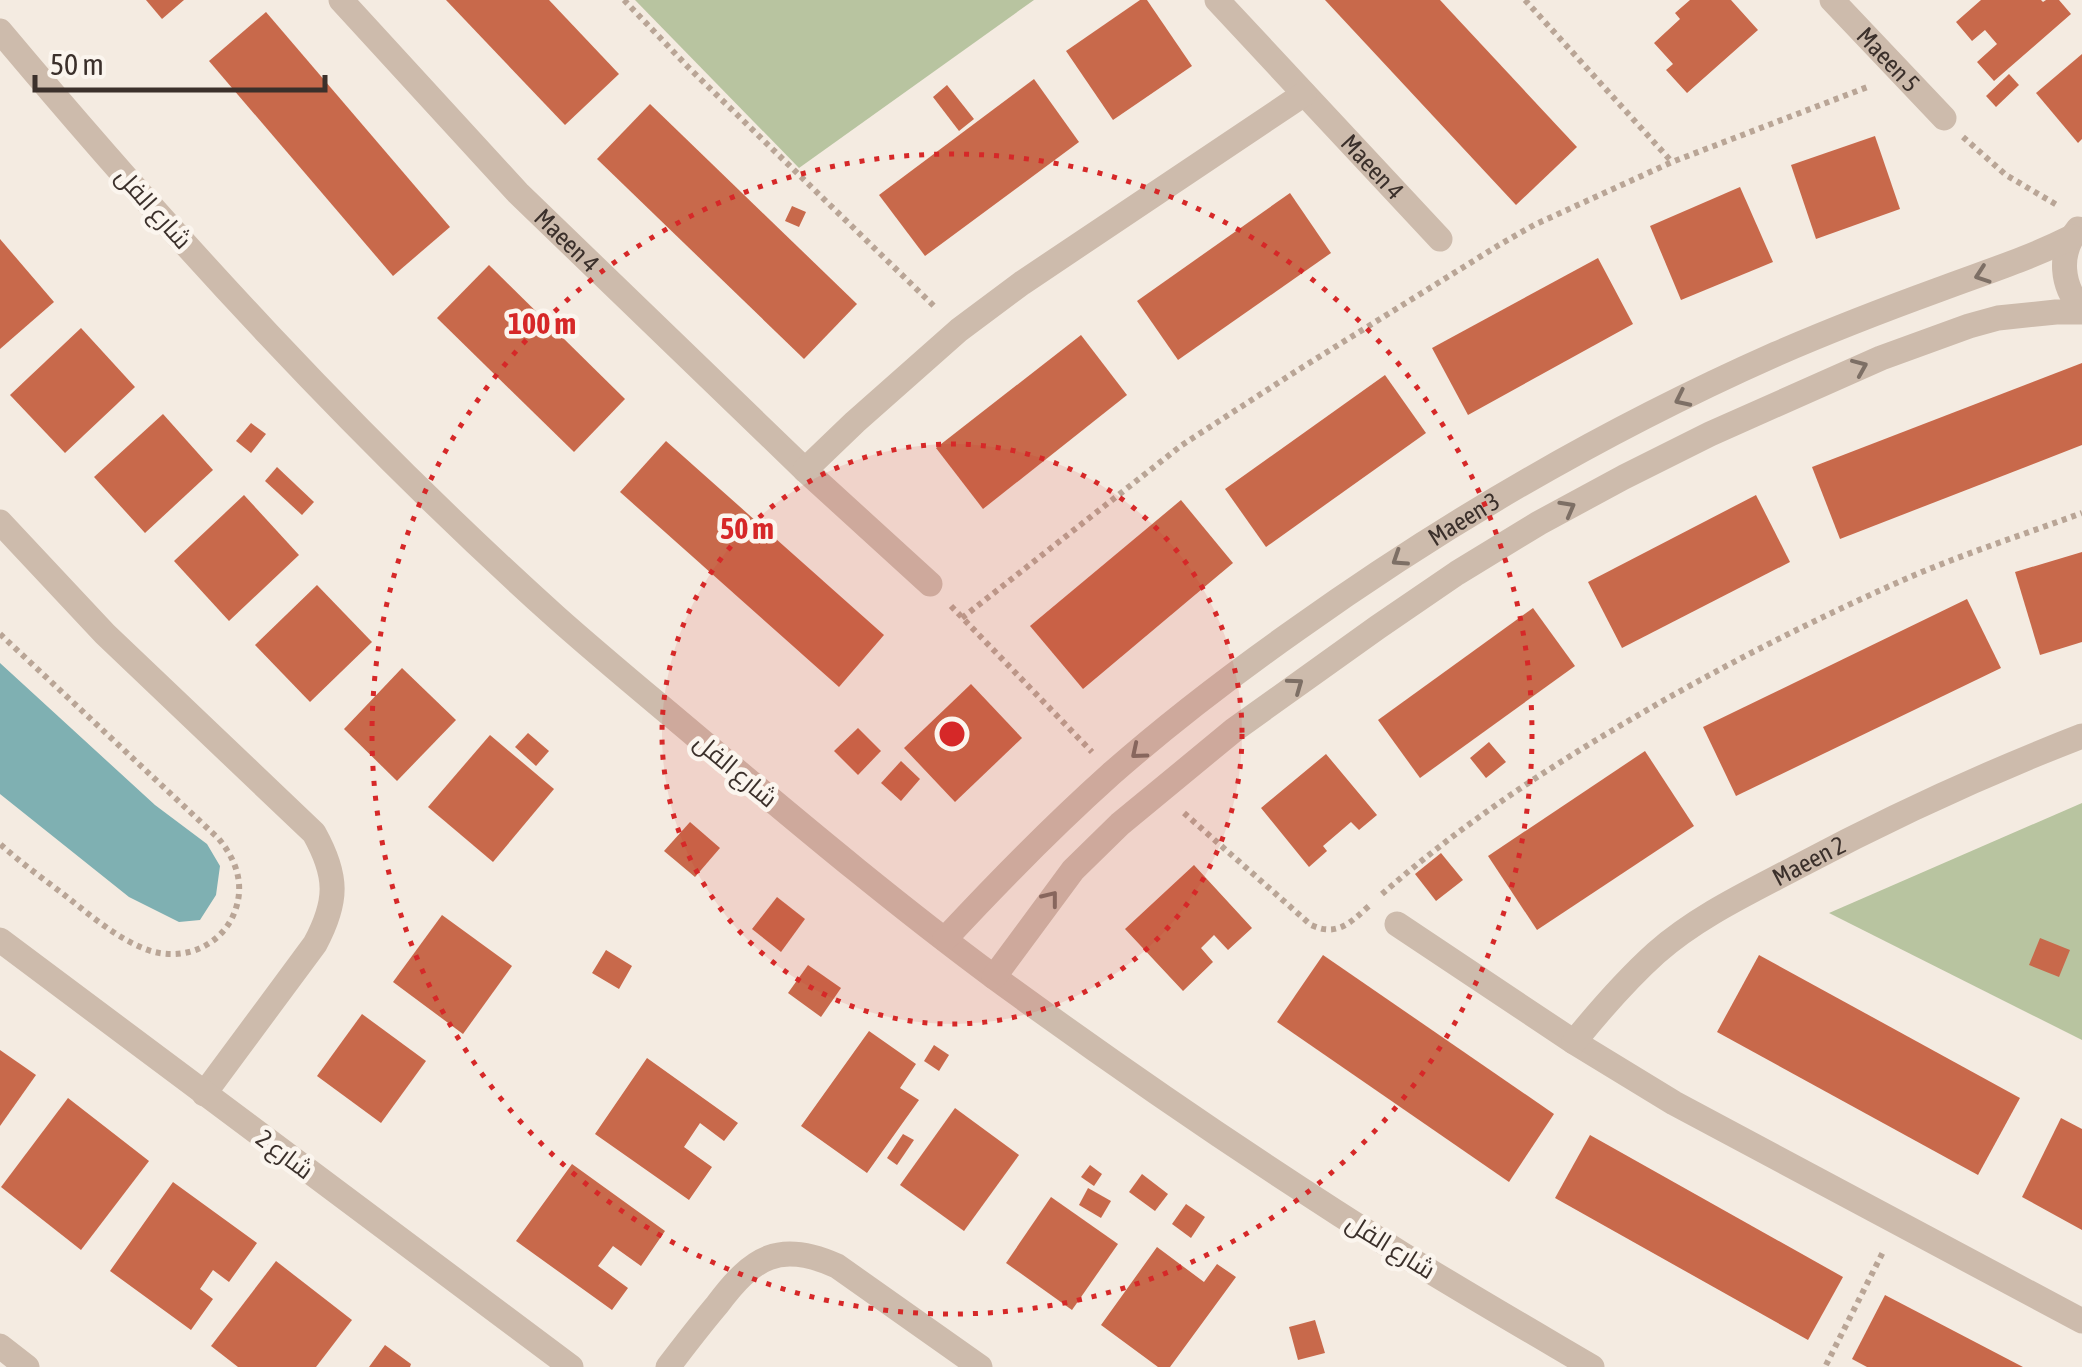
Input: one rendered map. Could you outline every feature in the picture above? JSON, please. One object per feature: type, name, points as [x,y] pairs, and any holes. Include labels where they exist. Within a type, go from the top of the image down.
[{"type":"street","name":"Maeen 4","points":[[341,0],[518,193],[805,470],[930,584]]},
{"type":"street","name":"Maeen 4","points":[[1217,0],[1440,239]]},
{"type":"street","name":"Maeen 5","points":[[1832,0],[1944,118]]},
{"type":"street","name":"شارع الفل","points":[[0,31],[132,186],[268,334],[410,478],[556,616],[823,843],[944,939],[1128,1073],[1403,1254],[1592,1367]]},
{"type":"street","points":[[805,470],[959,330],[1022,283],[1304,94]]},
{"type":"street","points":[[2072,224],[2064,266],[2066,284],[2082,310]]},
{"type":"street","name":"Maeen 3","points":[[944,939],[1112,773],[1212,692],[1349,591],[1514,487],[1617,431],[1774,355],[1864,317],[2015,263],[2072,224]]},
{"type":"street","name":"Maeen 3","points":[[994,976],[1073,870],[1120,824],[1234,730],[1458,573],[1624,477],[1881,358],[1998,318],[2082,310]]},
{"type":"street","points":[[0,522],[118,646],[314,833],[328,859],[334,888],[329,918],[204,1094]]},
{"type":"street","name":"Maeen 2","points":[[1574,1042],[1614,993],[1659,950],[1710,914],[1942,794],[2082,736]]},
{"type":"street","points":[[1398,924],[1574,1042],[1674,1103],[2082,1321]]},
{"type":"street","name":"شارع 2","points":[[0,940],[571,1367]]},
{"type":"street","points":[[668,1367],[738,1277],[760,1261],[785,1254],[812,1255],[837,1266],[980,1367]]},
{"type":"street","points":[[0,1346],[27,1367]]},
{"type":"path","points":[[624,0],[959,330]]},
{"type":"path","points":[[1525,0],[1672,162]]},
{"type":"path","points":[[962,618],[1182,446],[1534,225],[1672,162],[1900,74]]},
{"type":"path","points":[[1944,118],[2006,175],[2072,224]]},
{"type":"path","points":[[1160,792],[1312,925],[1336,930],[1347,926],[1444,842],[1558,763],[1673,695],[1791,632],[1913,576],[2082,513]]},
{"type":"path","points":[[930,584],[1112,773]]},
{"type":"path","points":[[0,634],[219,839],[231,853],[238,871],[240,890],[236,908],[216,939],[200,949],[163,954],[145,949],[105,925],[0,844]]},
{"type":"path","points":[[1826,1365],[1898,1223]]},
{"type":"green space","points":[[635,0],[1034,0],[799,168]]},
{"type":"green space","points":[[2082,803],[2082,1040],[1829,913]]},
{"type":"water","points":[[0,663],[155,805],[207,844],[220,866],[216,895],[200,920],[179,922],[129,897],[0,794]]},
{"type":"building","points":[[146,0],[184,0],[162,19]]},
{"type":"building","points":[[446,0],[549,0],[619,74],[565,125]]},
{"type":"building","points":[[1140,0],[1147,0],[1192,66],[1113,120],[1066,51]]},
{"type":"building","points":[[1325,0],[1440,0],[1577,147],[1516,205]]},
{"type":"building","points":[[1690,0],[1731,0],[1758,30],[1687,93],[1666,70],[1673,64],[1654,43],[1680,19],[1675,13]]},
{"type":"building","points":[[1981,0],[2059,0],[2071,14],[1994,81],[1977,62],[1997,44],[1985,30],[1972,41],[1956,22]]},
{"type":"building","points":[[266,12],[450,227],[393,276],[209,61]]},
{"type":"building","points":[[2082,54],[2082,139],[2078,143],[2036,93]]},
{"type":"building","points":[[2009,74],[2019,85],[1996,107],[1986,96]]},
{"type":"building","points":[[1034,79],[1079,142],[925,256],[879,195]]},
{"type":"building","points":[[947,85],[974,119],[959,131],[933,97]]},
{"type":"building","points":[[650,104],[857,304],[804,359],[597,159]]},
{"type":"building","points":[[1875,136],[1900,209],[1816,239],[1791,165]]},
{"type":"building","points":[[1740,187],[1773,262],[1681,300],[1650,226]]},
{"type":"building","points":[[1290,193],[1331,253],[1178,360],[1137,301]]},
{"type":"building","points":[[792,206],[806,212],[799,227],[785,221]]},
{"type":"building","points":[[0,239],[54,302],[0,349]]},
{"type":"building","points":[[1598,258],[1633,324],[1468,415],[1432,348]]},
{"type":"building","points":[[489,265],[625,399],[574,452],[437,318]]},
{"type":"building","points":[[81,328],[135,387],[65,453],[10,395]]},
{"type":"building","points":[[1081,335],[1127,395],[983,509],[936,448]]},
{"type":"building","points":[[2082,363],[2082,445],[1840,539],[1812,467]]},
{"type":"building","points":[[1385,375],[1426,433],[1266,547],[1225,489]]},
{"type":"building","points":[[163,414],[213,470],[145,533],[94,477]]},
{"type":"building","points":[[251,423],[266,434],[251,453],[236,441]]},
{"type":"building","points":[[666,441],[884,635],[839,687],[620,492]]},
{"type":"building","points":[[277,467],[314,502],[302,515],[265,481]]},
{"type":"building","points":[[244,495],[299,555],[229,621],[174,561]]},
{"type":"building","points":[[1756,495],[1790,562],[1622,648],[1588,582]]},
{"type":"building","points":[[1181,500],[1233,563],[1083,689],[1030,626]]},
{"type":"building","points":[[2082,552],[2082,642],[2040,655],[2015,572]]},
{"type":"building","points":[[317,585],[372,642],[310,702],[255,645]]},
{"type":"building","points":[[1967,599],[2001,668],[1736,796],[1703,727]]},
{"type":"building","points":[[1533,608],[1575,666],[1420,778],[1378,720]]},
{"type":"building","points":[[402,668],[456,720],[397,781],[344,729]]},
{"type":"building","points":[[971,684],[1022,738],[955,802],[904,748]]},
{"type":"building","points":[[858,728],[881,751],[858,775],[834,751]]},
{"type":"building","points":[[528,733],[549,751],[536,766],[515,747]]},
{"type":"building","points":[[490,735],[554,789],[493,862],[428,807]]},
{"type":"building","points":[[1489,742],[1506,762],[1486,778],[1470,758]]},
{"type":"building","points":[[1645,751],[1694,826],[1537,930],[1488,856]]},
{"type":"building","points":[[1326,754],[1377,815],[1359,830],[1351,822],[1323,846],[1327,851],[1309,867],[1261,808]]},
{"type":"building","points":[[901,761],[920,779],[901,801],[881,783]]},
{"type":"building","points":[[690,822],[720,848],[695,877],[664,851]]},
{"type":"building","points":[[1441,853],[1463,880],[1436,901],[1415,874]]},
{"type":"building","points":[[1194,865],[1252,928],[1228,950],[1214,935],[1201,948],[1213,962],[1183,991],[1125,929]]},
{"type":"building","points":[[777,897],[805,919],[781,952],[752,929]]},
{"type":"building","points":[[442,915],[512,966],[463,1034],[393,982]]},
{"type":"building","points":[[2040,938],[2070,950],[2059,977],[2029,965]]},
{"type":"building","points":[[606,950],[632,966],[619,989],[592,973]]},
{"type":"building","points":[[1323,955],[1554,1114],[1509,1182],[1277,1022]]},
{"type":"building","points":[[1759,955],[2020,1098],[1978,1175],[1717,1032]]},
{"type":"building","points":[[808,965],[841,988],[821,1017],[788,993]]},
{"type":"building","points":[[362,1014],[426,1061],[381,1123],[317,1076]]},
{"type":"building","points":[[869,1031],[916,1064],[900,1088],[919,1100],[867,1173],[801,1126]]},
{"type":"building","points":[[934,1045],[949,1055],[939,1071],[924,1061]]},
{"type":"building","points":[[0,1050],[36,1075],[0,1126]]},
{"type":"building","points":[[647,1058],[738,1123],[724,1141],[700,1123],[684,1147],[712,1167],[689,1200],[595,1134]]},
{"type":"building","points":[[68,1098],[149,1161],[81,1250],[1,1187]]},
{"type":"building","points":[[955,1108],[1019,1155],[964,1231],[900,1185]]},
{"type":"building","points":[[2061,1118],[2082,1129],[2082,1230],[2022,1197]]},
{"type":"building","points":[[903,1134],[914,1140],[897,1165],[887,1158]]},
{"type":"building","points":[[1590,1135],[1843,1277],[1808,1340],[1555,1198]]},
{"type":"building","points":[[572,1164],[665,1231],[641,1266],[613,1246],[598,1266],[628,1288],[612,1310],[516,1241]]},
{"type":"building","points":[[1090,1165],[1102,1174],[1094,1186],[1081,1177]]},
{"type":"building","points":[[1142,1174],[1168,1194],[1155,1211],[1129,1192]]},
{"type":"building","points":[[173,1182],[257,1243],[229,1282],[213,1270],[200,1289],[213,1299],[191,1330],[110,1271]]},
{"type":"building","points":[[1088,1188],[1111,1201],[1101,1218],[1079,1205]]},
{"type":"building","points":[[1051,1197],[1118,1244],[1072,1310],[1006,1263]]},
{"type":"building","points":[[1186,1204],[1205,1217],[1191,1238],[1172,1224]]},
{"type":"building","points":[[1157,1247],[1204,1282],[1217,1264],[1236,1277],[1170,1367],[1158,1367],[1101,1325]]},
{"type":"building","points":[[276,1261],[352,1320],[316,1367],[238,1367],[211,1346]]},
{"type":"building","points":[[1885,1295],[2023,1367],[1867,1367],[1852,1359]]},
{"type":"building","points":[[1315,1320],[1325,1353],[1298,1360],[1289,1327]]},
{"type":"building","points":[[385,1345],[411,1364],[410,1367],[369,1367]]}]
